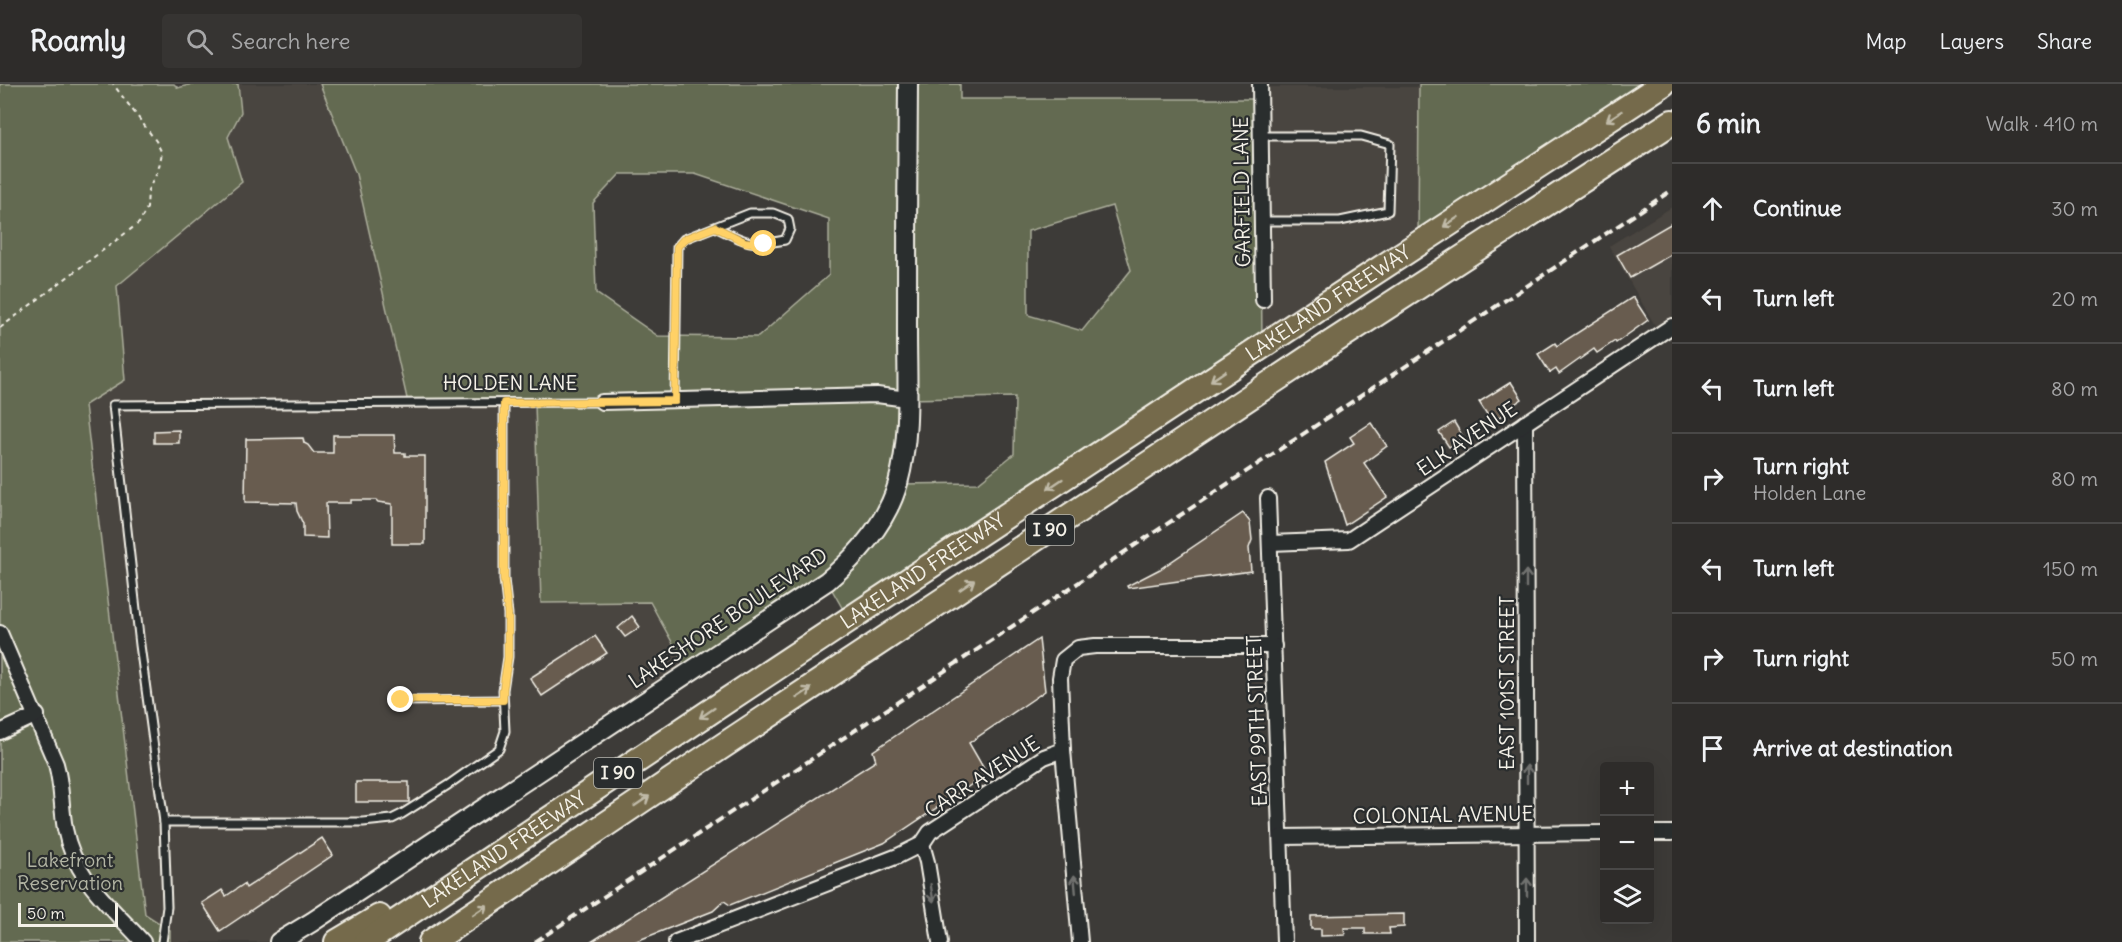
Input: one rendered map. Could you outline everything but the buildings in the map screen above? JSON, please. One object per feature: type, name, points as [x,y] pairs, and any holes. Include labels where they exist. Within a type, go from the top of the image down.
[{"type":"highway","name":"LAKELAND FREEWAY","points":[[366,942],[1320,308],[1663,84]]},
{"type":"highway","name":"LAKELAND FREEWAY","points":[[431,942],[704,758],[1328,345],[1672,122]]},
{"type":"highway","points":[[337,942],[383,915],[480,866]]},
{"type":"street","name":"LAKESHORE BOULEVARD","points":[[279,942],[827,581],[867,542],[885,514],[898,484],[904,452],[907,399],[908,84]]},
{"type":"street","name":"GARFIELD LANE","points":[[1260,84],[1263,300]]},
{"type":"street","name":"ELK AVENUE","points":[[1270,543],[1349,540],[1672,326]]},
{"type":"street","name":"HOLDEN LANE","points":[[602,402],[877,395],[907,399]]},
{"type":"street","name":"EAST 101ST STREET","points":[[1525,423],[1527,942]]},
{"type":"street","name":"EAST 99TH STREET","points":[[1268,498],[1284,942]]},
{"type":"street","points":[[0,633],[56,764],[65,829],[78,868],[108,907],[143,942]]},
{"type":"street","name":"CARR AVENUE","points":[[676,942],[696,939],[898,856],[922,844],[930,832],[1044,757],[1063,750],[1060,678],[1063,660],[1078,648],[1095,646],[1274,646]]},
{"type":"street","points":[[0,732],[36,715]]},
{"type":"street","points":[[1063,750],[1080,942]]},
{"type":"street","name":"COLONIAL AVENUE","points":[[1281,837],[1600,833]]},
{"type":"street","points":[[1654,833],[1672,833]]},
{"type":"street","points":[[922,844],[940,942]]},
{"type":"lane","points":[[1261,136],[1361,136],[1390,144],[1388,212],[1340,221],[1262,221]]},
{"type":"lane","points":[[675,401],[677,247],[684,239],[750,213],[773,213],[788,219],[790,229],[785,240],[764,244],[745,242],[715,227]]},
{"type":"lane","name":"HOLDEN LANE","points":[[164,822],[140,645],[113,405],[602,402]]},
{"type":"lane","points":[[162,942],[167,907],[164,822],[363,822],[392,819],[448,785],[499,749],[505,731],[503,690],[508,657],[508,614],[504,579],[504,403]]},
{"type":"lane","points":[[401,700],[503,700]]},
{"type":"path","points":[[0,328],[139,223],[147,208],[148,190],[158,171],[162,153],[156,141],[113,84]]},
{"type":"shaded area","points":[[238,84],[320,84],[356,174],[408,403],[535,403],[689,673],[279,942],[157,942],[159,923],[145,915],[85,405],[125,379],[117,286],[242,182],[228,137],[241,112]]},
{"type":"shaded area","points":[[1260,87],[1419,87],[1418,244],[1262,347]]},
{"type":"shaded area","points":[[1672,207],[1672,326],[1660,334],[1609,246]]},
{"type":"green space","name":"Lakefront Reservation","points":[[0,84],[174,84],[178,88],[192,84],[238,84],[241,112],[228,137],[242,182],[117,286],[125,380],[85,405],[145,914],[170,930],[170,942],[0,942]]},
{"type":"green space","points":[[320,84],[960,84],[960,99],[1260,99],[1262,347],[849,620],[827,581],[689,673],[650,602],[541,603],[535,403],[408,403],[356,174]],"holes":[[[620,174],[695,174],[829,219],[829,275],[758,337],[658,336],[596,293],[593,203]],[[1112,206],[1131,270],[1082,331],[1028,315],[1028,231]],[[1015,397],[1014,454],[978,483],[898,484],[907,399]]]},
{"type":"green space","points":[[1419,84],[1663,84],[1418,244]]},
{"type":"railway","points":[[535,942],[1672,190]]},
{"type":"route","points":[[401,700],[503,700],[508,657],[508,614],[504,579],[504,403],[675,401],[677,247],[684,239],[715,227],[745,242],[764,244]]}]
